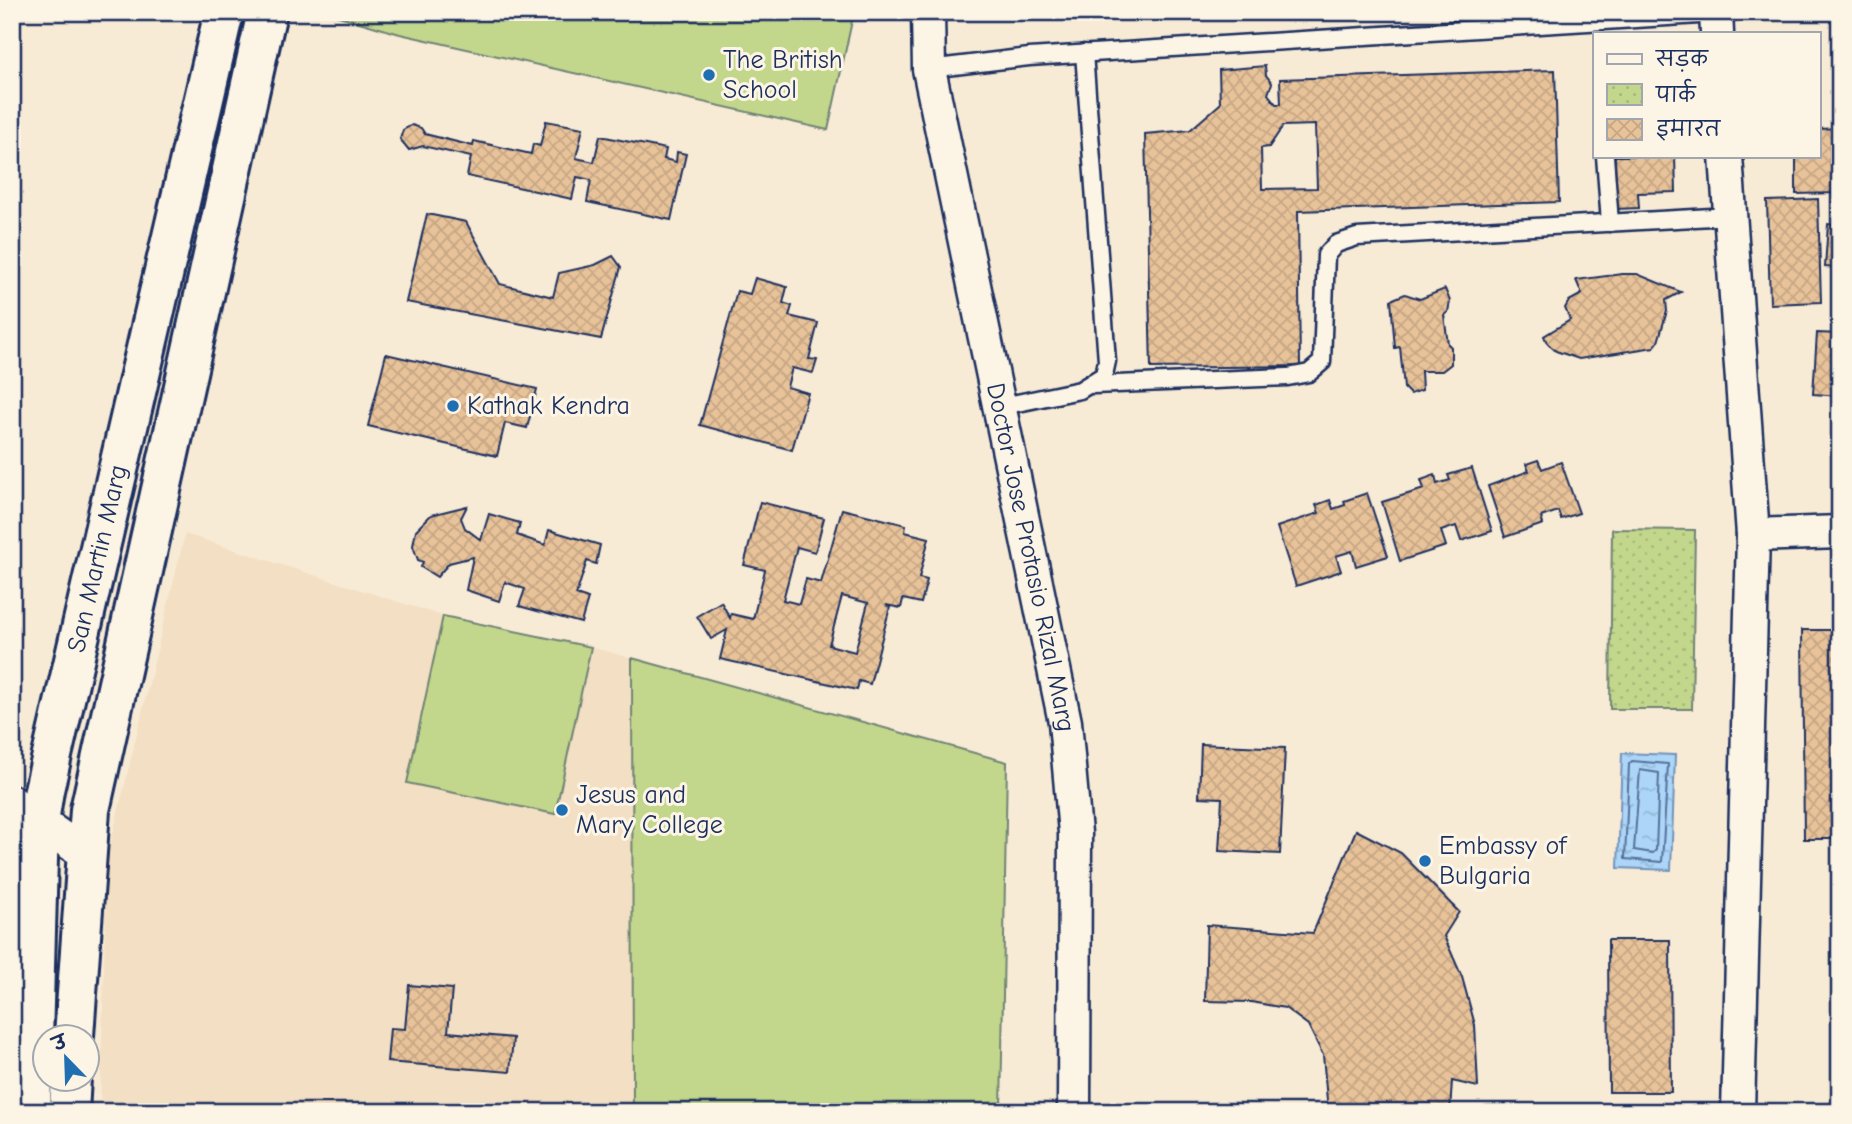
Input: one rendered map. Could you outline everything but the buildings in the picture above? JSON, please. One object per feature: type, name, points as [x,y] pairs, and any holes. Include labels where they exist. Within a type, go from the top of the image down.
[{"type":"street","name":"San Martin Marg","points":[[31,1112],[25,812],[224,12]]},
{"type":"street","name":"San Martin Marg","points":[[75,1023],[90,810],[267,12]]},
{"type":"street","name":"Doctor Jose Protasio Rizal Marg","points":[[928,12],[929,69],[1065,722],[1075,833],[1074,1112]]},
{"type":"street","points":[[1726,158],[1754,535],[1738,1112]]},
{"type":"street","points":[[1754,535],[1840,532]]},
{"type":"street","points":[[25,812],[85,854]]},
{"type":"street","points":[[69,1112],[70,1092]]},
{"type":"lane","points":[[929,69],[1084,53],[1716,20]]},
{"type":"lane","points":[[1084,53],[1107,341],[1104,375],[1093,384]]},
{"type":"lane","points":[[1605,158],[1610,223]]},
{"type":"lane","points":[[998,407],[1093,384],[1288,377],[1309,373],[1322,362],[1326,255],[1336,244],[1357,237],[1730,216]]},
{"type":"shaded area","name":"Jesus and Mary College","points":[[185,534],[443,616],[591,647],[1007,762],[1001,1112],[100,1112],[107,858]]},
{"type":"green space","name":"The British School","points":[[325,12],[854,12],[828,130],[400,34]]},
{"type":"green space","points":[[1612,529],[1695,530],[1692,709],[1610,709]]},
{"type":"green space","points":[[443,616],[591,647],[555,814],[407,783]]},
{"type":"green space","points":[[632,658],[1007,762],[1001,1112],[633,1112]]},
{"type":"water","points":[[1622,753],[1675,755],[1671,870],[1618,868]]},
{"type":"place","name":"The British School","points":[[709,75]]},
{"type":"place","name":"Kathak Kendra","points":[[453,406]]},
{"type":"place","name":"Jesus and Mary College","points":[[562,810]]},
{"type":"place","name":"Embassy of Bulgaria","points":[[1425,861]]}]
